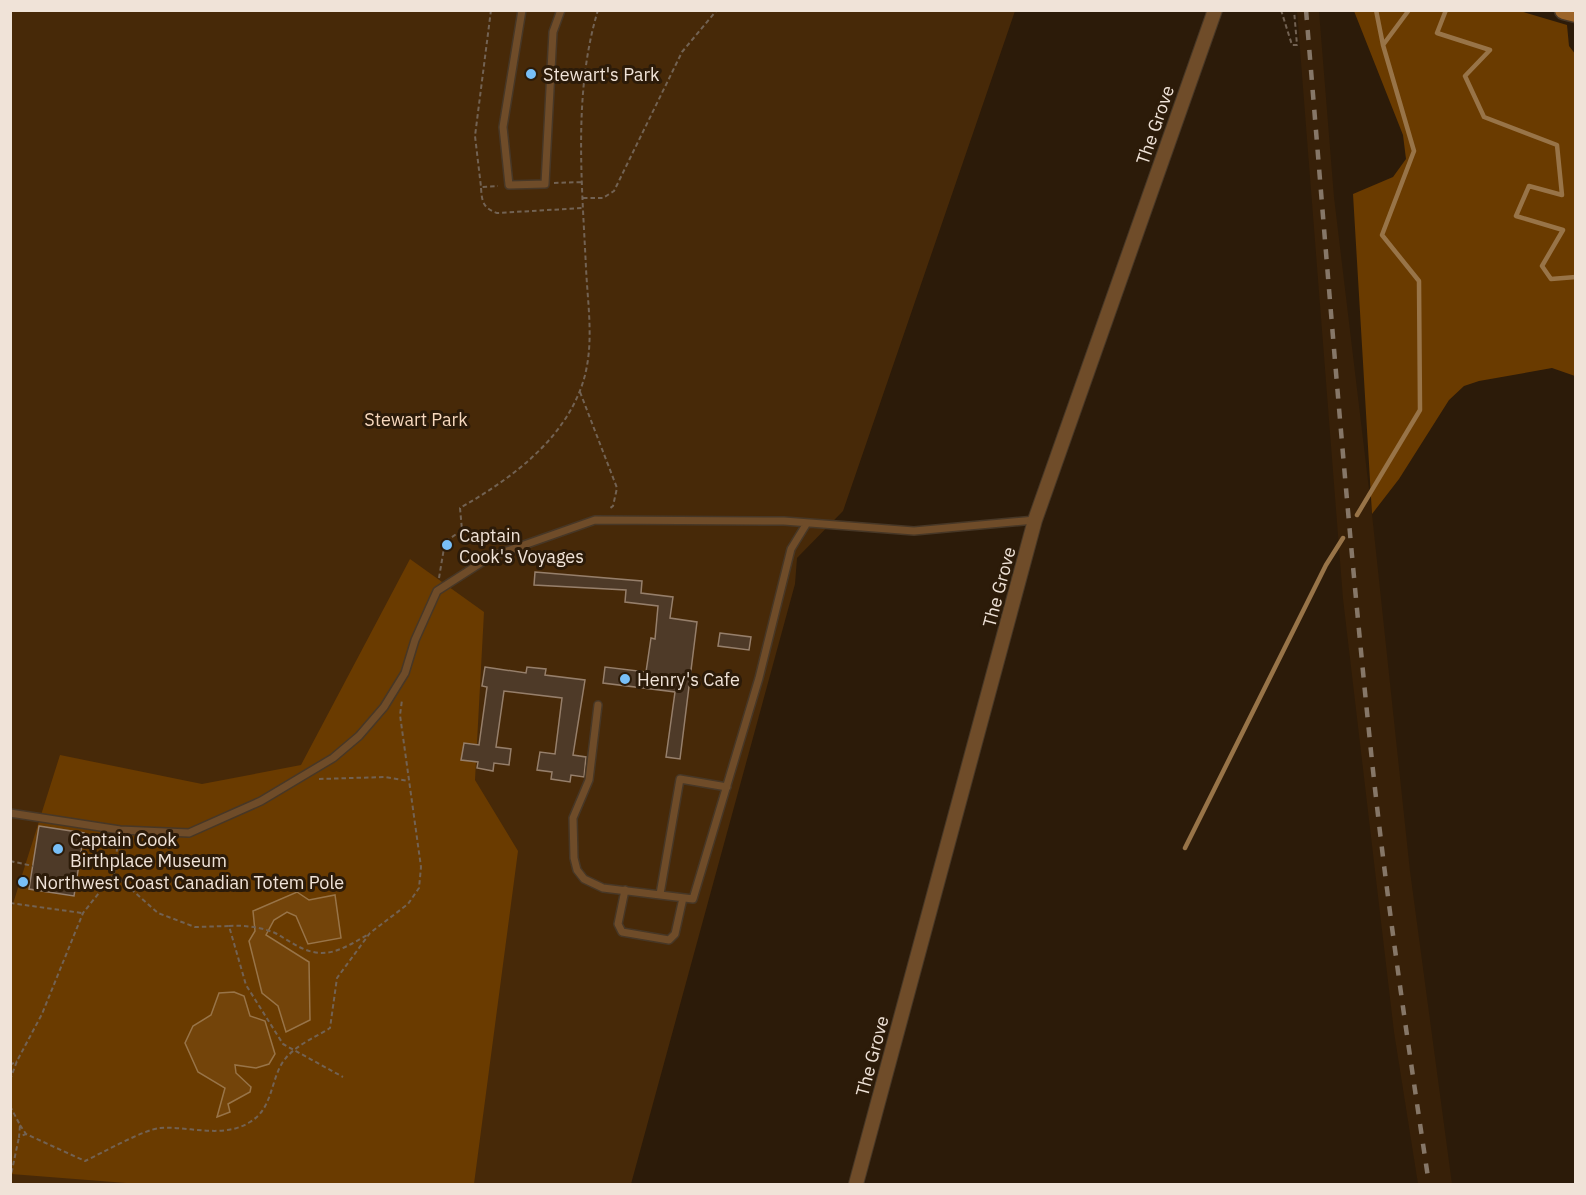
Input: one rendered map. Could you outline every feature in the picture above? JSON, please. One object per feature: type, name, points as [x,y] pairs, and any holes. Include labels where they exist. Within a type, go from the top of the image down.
[{"type":"main road","points":[[1564,10],[1575,13]]},
{"type":"street","name":"The Grove","points":[[856,1185],[1035,520],[1215,10]]},
{"type":"lane","points":[[522,10],[503,127],[509,185],[545,184],[553,32],[561,10]]},
{"type":"lane","points":[[10,813],[120,830],[189,833],[261,801],[333,758],[359,736],[384,707],[405,674],[415,640],[437,591],[490,557],[595,520],[643,518],[807,523],[914,531],[1035,520]]},
{"type":"lane","points":[[598,705],[589,780],[573,818],[574,858],[577,870],[585,879],[603,888],[693,899],[762,667],[791,549],[807,523]]},
{"type":"lane","points":[[660,894],[680,779],[727,787]]},
{"type":"lane","points":[[625,890],[618,924],[622,932],[669,940],[675,934],[683,898]]},
{"type":"path","points":[[491,10],[475,136],[482,202],[488,209],[497,213],[583,207]]},
{"type":"path","points":[[437,591],[445,542],[462,530],[460,508],[488,492],[543,448],[557,431],[580,392],[591,344],[582,182],[585,66],[598,10]]},
{"type":"path","points":[[1281,10],[1292,45],[1297,45],[1294,10]]},
{"type":"path","points":[[583,198],[603,198],[614,191],[682,52],[715,11]]},
{"type":"path","points":[[545,184],[582,182]]},
{"type":"path","points":[[481,187],[509,185]]},
{"type":"path","points":[[580,392],[617,488],[613,506],[595,520]]},
{"type":"path","points":[[114,874],[158,913],[195,927],[248,926],[272,932],[311,952],[323,953],[349,945],[370,933],[408,904],[419,888],[421,867],[400,715],[405,674]]},
{"type":"path","points":[[301,777],[385,777],[408,781]]},
{"type":"path","points":[[10,1080],[17,1060],[42,1014],[83,913],[114,874],[120,830]]},
{"type":"path","points":[[10,861],[33,866]]},
{"type":"path","points":[[10,903],[83,913]]},
{"type":"path","points":[[229,926],[246,985],[283,1044],[343,1077]]},
{"type":"path","points":[[10,1106],[26,1134],[85,1161],[158,1128],[207,1131],[236,1128],[250,1122],[267,1105],[281,1066],[295,1050],[330,1028],[337,978],[370,933]]},
{"type":"path","points":[[10,1065],[17,1060]]},
{"type":"path","points":[[10,1180],[20,1125]]},
{"type":"path","points":[[19,1137],[26,1134]]},
{"type":"shaded area","points":[[1297,11],[1319,11],[1334,197],[1372,514],[1410,871],[1452,1184],[1418,1184],[1394,1032],[1343,599]]},
{"type":"shaded area","points":[[1354,11],[1520,11],[1567,25],[1569,46],[1576,55],[1575,376],[1552,368],[1479,381],[1464,386],[1449,400],[1399,479],[1372,514],[1353,194],[1393,177],[1406,159],[1403,135]]},
{"type":"shaded area","points":[[410,559],[484,612],[475,780],[518,851],[474,1184],[139,1184],[11,1174],[11,910],[60,755],[202,784],[301,765]],"holes":[[[334,895],[308,944],[296,916],[287,912],[274,920],[266,935],[286,1032],[278,1006],[249,941],[255,931],[253,911]],[[211,1015],[269,1064],[256,1068],[235,1065],[236,1073],[251,1086],[250,1092],[235,1098],[218,1116],[225,1088],[198,1072],[193,1026]]]},
{"type":"shaded area","points":[[297,892],[309,900],[335,895],[341,938],[308,944],[296,916],[287,912],[274,920],[266,935],[309,962],[310,1020],[286,1032],[278,1006],[262,993],[249,941],[255,931],[253,911]]},
{"type":"shaded area","points":[[234,992],[244,996],[250,1016],[265,1021],[275,1054],[269,1064],[256,1068],[235,1065],[236,1073],[251,1087],[250,1092],[228,1104],[230,1112],[217,1117],[225,1088],[198,1072],[185,1043],[193,1026],[211,1015],[219,993]]},
{"type":"green space","name":"Stewart Park","points":[[10,11],[1015,11],[843,511],[797,558],[795,584],[631,1184],[11,1184]]},
{"type":"building","points":[[535,572],[642,581],[641,593],[673,597],[670,618],[697,622],[680,759],[666,757],[675,692],[603,683],[605,667],[646,672],[651,638],[655,639],[658,606],[625,602],[626,590],[534,585]]},
{"type":"building","points":[[720,633],[751,637],[749,650],[718,646]]},
{"type":"building","points":[[485,667],[526,673],[527,667],[546,669],[545,675],[585,680],[573,755],[586,757],[584,777],[571,775],[570,782],[551,779],[552,772],[537,770],[540,752],[555,754],[562,698],[504,691],[496,747],[511,749],[509,765],[494,763],[493,771],[477,768],[478,762],[461,760],[464,743],[479,745],[487,687],[482,686]]},
{"type":"building","name":"Captain Cook Birthplace Museum","points":[[39,826],[84,833],[74,896],[29,889]]},
{"type":"waterway","points":[[1376,10],[1383,45],[1409,10]]},
{"type":"waterway","points":[[1446,10],[1437,33],[1490,50],[1465,76],[1484,117],[1557,145],[1562,195],[1529,186],[1516,216],[1563,230],[1542,266],[1551,279],[1576,277]]},
{"type":"waterway","points":[[1357,515],[1420,410],[1419,281],[1382,235],[1414,151],[1383,45]]},
{"type":"waterway","points":[[1185,848],[1326,565],[1343,538]]},
{"type":"railway","points":[[1306,10],[1345,480],[1372,761],[1391,920],[1429,1184]]},
{"type":"place","name":"Stewart's Park","points":[[531,74]]},
{"type":"place","name":"Captain Cook's Voyages","points":[[447,545]]},
{"type":"place","name":"Henry's Cafe","points":[[625,679]]},
{"type":"place","name":"Captain Cook Birthplace Museum","points":[[58,849]]},
{"type":"place","name":"Northwest Coast Canadian Totem Pole","points":[[23,882]]}]
